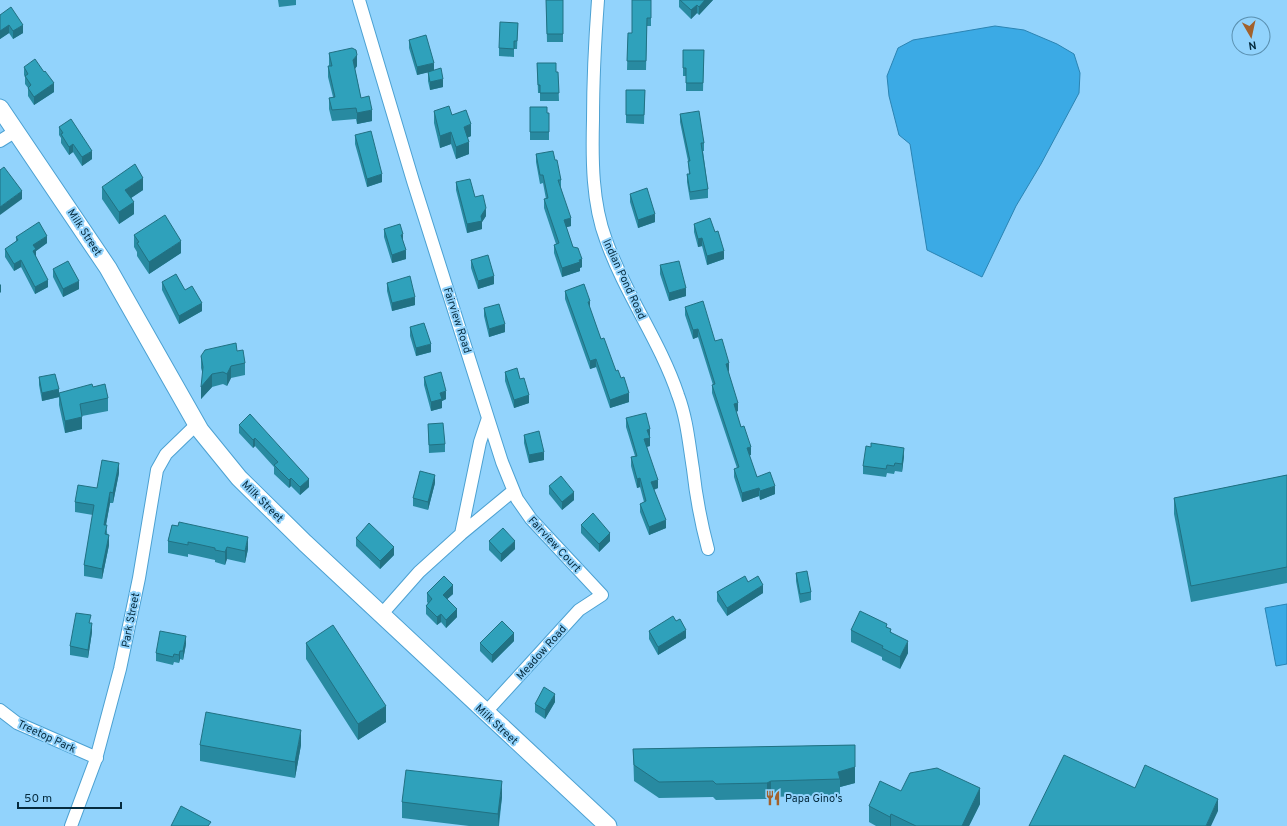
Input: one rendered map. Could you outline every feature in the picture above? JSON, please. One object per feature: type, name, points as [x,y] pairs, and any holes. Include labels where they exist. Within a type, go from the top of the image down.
[{"type":"main road","name":"Milk Street","points":[[0,108],[108,268],[197,424],[219,454],[261,500],[381,615],[608,826]]},
{"type":"street","name":"Fairview Road","points":[[358,0],[413,181],[488,418]]},
{"type":"street","name":"Indian Pond Road","points":[[598,0],[593,64],[592,147],[598,210],[605,238],[615,264],[664,358],[679,396],[686,425],[700,517],[708,549]]},
{"type":"street","points":[[0,141],[16,131]]},
{"type":"street","name":"Fairview Court","points":[[488,418],[513,492],[531,518],[602,595]]},
{"type":"street","points":[[461,534],[480,442],[488,418]]},
{"type":"street","name":"Park Street","points":[[71,826],[97,758],[106,729],[127,639],[157,470],[166,454],[197,424]]},
{"type":"street","points":[[381,615],[419,572],[461,534],[513,492]]},
{"type":"street","name":"Meadow Road","points":[[485,713],[579,610],[602,595]]},
{"type":"street","name":"Treetop Park","points":[[0,710],[17,723],[97,758]]},
{"type":"water","points":[[995,26],[1024,30],[1057,44],[1074,54],[1080,73],[1079,93],[1041,164],[1016,206],[982,277],[927,250],[910,144],[899,135],[889,96],[887,76],[898,48],[913,40]]},
{"type":"water","points":[[1287,604],[1287,664],[1276,666],[1265,608]]},
{"type":"building","points":[[546,0],[563,0],[563,34],[547,34]]},
{"type":"building","points":[[632,0],[651,0],[651,18],[647,18],[646,61],[627,61],[628,33],[632,33]]},
{"type":"building","points":[[680,0],[705,0],[699,7],[697,5],[691,10]]},
{"type":"building","points":[[11,7],[23,25],[13,31],[9,25],[0,31],[0,15]]},
{"type":"building","points":[[500,22],[518,23],[517,41],[514,41],[514,49],[499,48]]},
{"type":"building","points":[[426,35],[434,63],[417,67],[409,40]]},
{"type":"building","points":[[352,48],[356,50],[357,55],[353,60],[361,98],[369,96],[372,110],[357,113],[356,108],[332,110],[329,98],[335,97],[328,66],[332,66],[329,53]]},
{"type":"building","points":[[683,50],[704,50],[703,83],[686,83],[686,68],[683,68]]},
{"type":"building","points":[[35,59],[54,83],[34,97],[28,88],[31,85],[25,76],[28,74],[24,67]]},
{"type":"building","points":[[537,63],[556,63],[559,93],[540,93]]},
{"type":"building","points":[[441,68],[443,79],[430,82],[428,72]]},
{"type":"building","points":[[626,90],[645,90],[644,115],[626,115]]},
{"type":"building","points":[[449,106],[452,115],[466,110],[471,124],[464,127],[469,142],[456,147],[451,132],[440,136],[434,111]]},
{"type":"building","points":[[530,107],[547,107],[547,113],[549,113],[549,132],[530,132]]},
{"type":"building","points":[[699,111],[704,143],[701,143],[708,189],[690,192],[687,174],[690,174],[688,161],[690,161],[680,114]]},
{"type":"building","points":[[71,119],[92,151],[82,157],[73,144],[69,147],[61,134],[63,133],[59,127]]},
{"type":"building","points":[[371,131],[382,174],[367,179],[355,135]]},
{"type":"building","points":[[553,151],[555,160],[557,160],[561,180],[558,180],[571,218],[564,220],[573,247],[578,248],[582,259],[579,260],[580,262],[562,268],[554,245],[559,243],[544,199],[548,198],[543,175],[540,175],[536,154]]},
{"type":"building","points":[[135,164],[143,178],[125,190],[134,202],[119,212],[102,187]]},
{"type":"building","points":[[4,167],[22,191],[0,207],[0,170]]},
{"type":"building","points":[[470,179],[475,197],[483,195],[486,208],[481,216],[482,221],[467,224],[456,182]]},
{"type":"building","points":[[647,188],[655,214],[638,220],[630,194]]},
{"type":"building","points":[[165,215],[181,241],[149,262],[137,243],[139,242],[134,235]]},
{"type":"building","points":[[710,218],[715,232],[718,231],[724,251],[707,256],[702,238],[698,239],[694,224]]},
{"type":"building","points":[[39,222],[47,236],[33,245],[36,249],[33,251],[48,280],[35,287],[21,260],[14,264],[5,249],[18,240],[16,237]]},
{"type":"building","points":[[400,224],[403,234],[401,235],[406,250],[392,255],[384,229]]},
{"type":"building","points":[[488,255],[494,276],[478,281],[471,260]]},
{"type":"building","points":[[68,261],[79,281],[63,289],[53,269]]},
{"type":"building","points":[[679,261],[686,288],[669,293],[660,265]]},
{"type":"building","points":[[176,274],[185,290],[192,286],[202,303],[179,316],[162,282]]},
{"type":"building","points":[[410,276],[415,297],[392,303],[387,283]]},
{"type":"building","points":[[584,284],[590,301],[588,302],[601,339],[604,338],[616,371],[618,370],[621,378],[624,377],[629,393],[610,400],[596,359],[590,361],[565,291]]},
{"type":"building","points":[[703,301],[715,341],[722,339],[729,363],[726,364],[738,403],[734,404],[741,427],[744,426],[751,447],[747,448],[757,477],[770,472],[775,486],[760,491],[759,488],[742,493],[734,469],[739,467],[712,385],[715,384],[698,329],[693,330],[685,307]]},
{"type":"building","points":[[499,304],[505,324],[489,329],[484,308]]},
{"type":"building","points":[[424,323],[431,344],[416,348],[410,327]]},
{"type":"building","points":[[236,343],[237,351],[243,350],[245,363],[231,366],[227,374],[223,372],[212,374],[201,387],[203,367],[201,356],[205,350]]},
{"type":"building","points":[[517,368],[520,379],[524,378],[529,395],[514,400],[505,372]]},
{"type":"building","points":[[441,372],[446,391],[440,393],[442,399],[431,402],[424,377]]},
{"type":"building","points":[[55,374],[59,389],[42,393],[39,377]]},
{"type":"building","points":[[92,384],[93,387],[105,384],[108,398],[80,404],[82,417],[65,421],[59,393]]},
{"type":"building","points":[[646,413],[650,429],[647,430],[650,438],[644,439],[658,480],[651,482],[666,520],[649,527],[640,504],[646,501],[640,478],[637,479],[631,457],[637,456],[626,418]]},
{"type":"building","points":[[250,414],[309,479],[300,487],[291,478],[289,480],[274,465],[278,462],[255,438],[253,440],[239,425]]},
{"type":"building","points":[[443,423],[445,444],[429,445],[428,424]]},
{"type":"building","points":[[539,431],[544,452],[529,455],[524,435]]},
{"type":"building","points":[[871,443],[904,448],[902,464],[895,463],[894,466],[887,465],[886,469],[863,466],[866,446],[871,447]]},
{"type":"building","points":[[102,460],[119,463],[113,493],[110,492],[104,525],[107,525],[105,534],[109,535],[102,569],[84,565],[94,505],[75,502],[78,485],[97,488]]},
{"type":"building","points":[[420,471],[435,475],[428,502],[413,498]]},
{"type":"building","points":[[1287,475],[1287,567],[1191,586],[1174,498]]},
{"type":"building","points":[[561,476],[574,492],[562,502],[549,486]]},
{"type":"building","points":[[593,513],[610,533],[599,544],[581,525]]},
{"type":"building","points":[[179,522],[248,537],[245,551],[227,547],[225,552],[215,550],[215,548],[188,542],[188,545],[168,541],[172,525],[178,526]]},
{"type":"building","points":[[369,523],[394,547],[380,561],[356,538]]},
{"type":"building","points":[[503,528],[515,541],[501,554],[489,541]]},
{"type":"building","points":[[807,571],[811,592],[800,594],[796,573]]},
{"type":"building","points":[[444,576],[453,585],[443,595],[457,609],[446,620],[441,614],[437,617],[426,606],[432,599],[427,593]]},
{"type":"building","points":[[745,576],[748,582],[758,576],[763,585],[727,608],[717,592]]},
{"type":"building","points":[[860,611],[887,624],[886,627],[891,629],[890,632],[908,641],[900,657],[882,648],[883,646],[851,630]]},
{"type":"building","points":[[76,613],[91,615],[89,623],[92,623],[88,650],[70,646]]},
{"type":"building","points":[[673,616],[676,621],[680,619],[686,630],[658,647],[649,631]]},
{"type":"building","points":[[502,621],[514,633],[492,655],[480,643]]},
{"type":"building","points":[[333,625],[386,706],[358,724],[306,643]]},
{"type":"building","points":[[160,631],[186,636],[183,651],[180,651],[179,655],[174,654],[173,657],[156,653]]},
{"type":"building","points":[[544,687],[555,694],[545,710],[535,704]]},
{"type":"building","points":[[206,712],[301,730],[295,762],[200,745]]},
{"type":"building","points":[[855,745],[855,767],[838,772],[840,779],[716,784],[713,781],[659,782],[634,765],[633,749]]},
{"type":"building","points":[[1064,755],[1135,788],[1145,765],[1218,799],[1206,826],[1029,826]]},
{"type":"building","points":[[937,768],[980,788],[962,826],[916,826],[891,814],[890,817],[869,806],[880,781],[901,791],[910,773]]},
{"type":"building","points":[[406,770],[502,781],[498,814],[402,802]]},
{"type":"building","points":[[181,806],[211,822],[208,826],[171,826]]},
{"type":"place","name":"Papa Gino's","points":[[773,798]]}]
